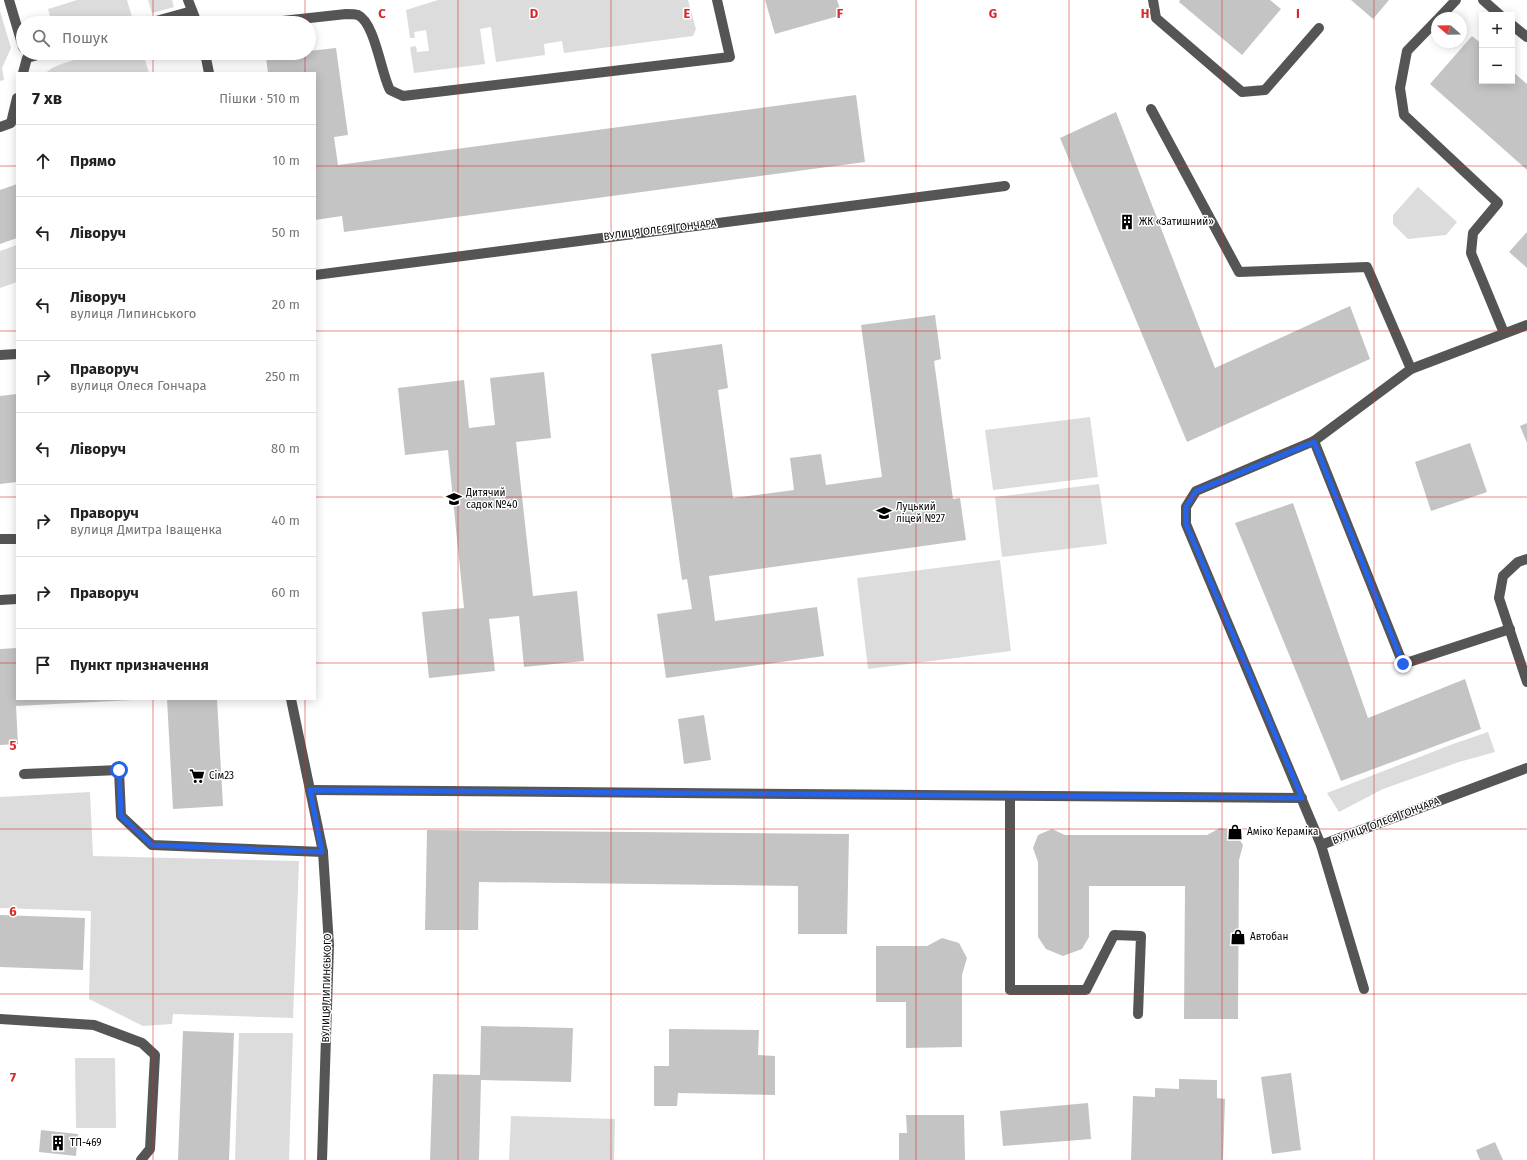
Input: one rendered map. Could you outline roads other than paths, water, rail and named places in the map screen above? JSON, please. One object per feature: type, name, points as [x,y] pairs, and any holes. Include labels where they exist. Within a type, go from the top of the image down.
[{"type":"street","points":[[9,0],[16,24]]},
{"type":"street","points":[[188,0],[194,16]]},
{"type":"street","points":[[316,17],[346,14],[358,15],[369,26],[384,80],[390,90],[403,96],[730,57],[717,0]]},
{"type":"street","points":[[1154,0],[1156,18],[1242,92],[1265,90],[1319,28]]},
{"type":"street","points":[[1445,12],[1456,0]]},
{"type":"street","points":[[1483,0],[1497,12]]},
{"type":"street","points":[[174,16],[192,11]]},
{"type":"street","points":[[1431,26],[1407,51],[1400,88],[1404,115],[1498,203],[1473,233],[1471,253],[1504,333]]},
{"type":"street","points":[[1515,27],[1527,37]]},
{"type":"street","points":[[23,72],[25,60]]},
{"type":"street","points":[[206,60],[209,72]]},
{"type":"street","points":[[0,127],[11,123],[16,102]]},
{"type":"street","points":[[1151,108],[1239,272],[1367,267],[1411,369]]},
{"type":"street","name":"ВУЛИЦЯ ОЛЕСЯ ГОНЧАРА","points":[[316,274],[1005,186]]},
{"type":"street","points":[[1510,629],[1403,664],[1314,442],[1411,369],[1527,325]]},
{"type":"street","points":[[0,355],[16,354]]},
{"type":"street","name":"ВУЛИЦЯ ОЛЕСЯ ГОНЧАРА","points":[[1314,442],[1196,491],[1186,507],[1186,524],[1321,845],[1527,768]]},
{"type":"street","points":[[0,539],[16,538]]},
{"type":"street","points":[[1527,559],[1518,562],[1503,576],[1499,598],[1527,682]]},
{"type":"street","points":[[0,600],[16,599]]},
{"type":"street","name":"ВУЛИЦЯ ЛИПИНСЬКОГО","points":[[291,700],[322,852],[329,945],[322,1160]]},
{"type":"street","points":[[24,774],[119,770],[121,816],[152,845],[322,852]]},
{"type":"street","points":[[310,790],[650,791],[1302,798]]},
{"type":"street","points":[[1010,796],[1010,990],[1086,990],[1114,935],[1141,936],[1138,1014]]},
{"type":"street","points":[[1321,845],[1364,989]]},
{"type":"street","points":[[0,1019],[94,1025],[142,1043],[155,1055],[150,1150],[142,1160]]},
{"type":"place","name":"ЖК «Затишний»","points":[[1127,222]]},
{"type":"place","name":"Дитячий садок №40","points":[[454,499]]},
{"type":"place","name":"Луцький ліцей №27","points":[[884,513]]},
{"type":"place","name":"Сім23","points":[[197,776]]},
{"type":"place","name":"Аміко Кераміка","points":[[1235,832]]},
{"type":"place","name":"Автобан","points":[[1238,937]]},
{"type":"place","name":"ТП-469","points":[[58,1143]]}]
